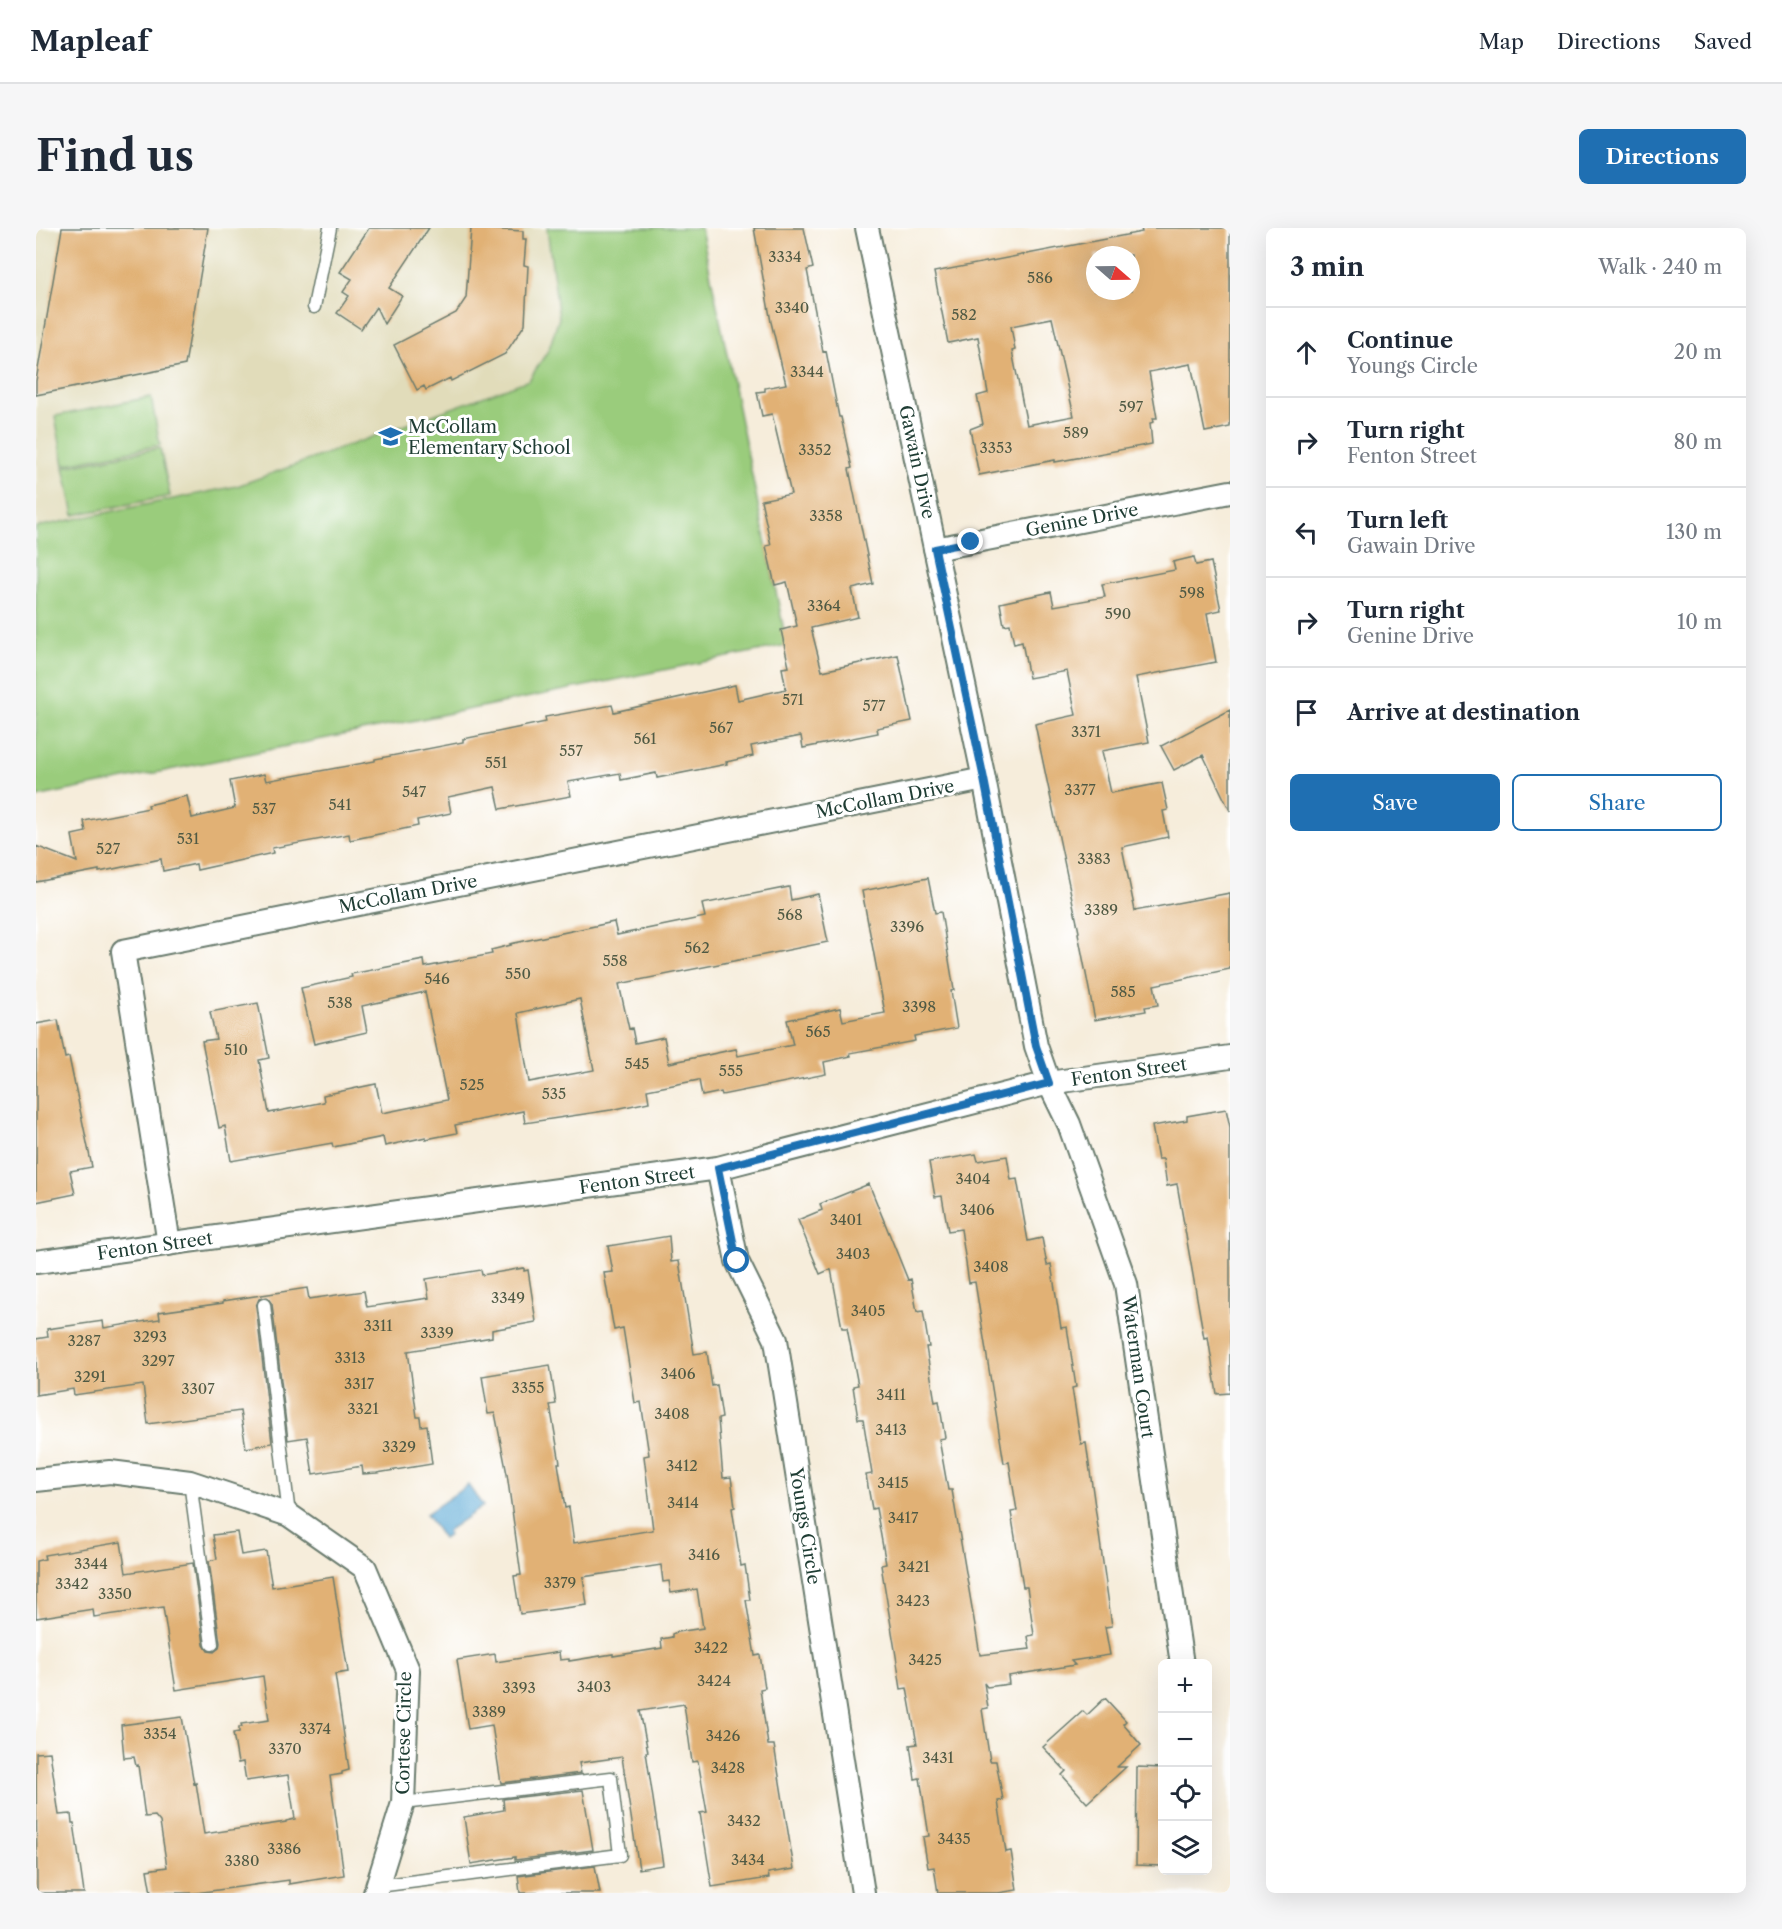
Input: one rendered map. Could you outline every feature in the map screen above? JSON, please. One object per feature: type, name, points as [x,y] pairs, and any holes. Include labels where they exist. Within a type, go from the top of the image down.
[{"type":"street","name":"Gawain Drive","points":[[867,228],[984,779],[1036,1046],[1049,1083]]},
{"type":"street","name":"Genine Drive","points":[[935,549],[1230,492]]},
{"type":"street","name":"McCollam Drive","points":[[169,1244],[123,951],[984,779]]},
{"type":"street","name":"Fenton Street","points":[[36,1262],[718,1168],[1049,1083],[1230,1057]]},
{"type":"street","name":"Waterman Court","points":[[1049,1083],[1069,1124],[1126,1284],[1181,1659]]},
{"type":"street","name":"Youngs Circle","points":[[718,1168],[737,1261],[776,1340],[863,1893]]},
{"type":"street","name":"Cortese Circle","points":[[36,1480],[111,1472],[190,1482],[289,1515],[365,1568],[408,1670],[403,1803],[377,1889]]},
{"type":"lane","points":[[314,307],[330,228]]},
{"type":"lane","points":[[264,1305],[289,1515]]},
{"type":"lane","points":[[190,1482],[213,1644]]},
{"type":"lane","points":[[377,1889],[620,1855],[611,1778],[403,1803]]},
{"type":"shaded area","name":"McCollam Elementary School","points":[[36,228],[701,228],[787,645],[36,797]]},
{"type":"green space","name":"McCollam Elementary School","points":[[547,228],[701,228],[787,645],[36,797],[36,527],[237,486],[529,380],[549,349],[559,318]]},
{"type":"green space","points":[[151,397],[160,445],[64,465],[55,416]]},
{"type":"green space","points":[[160,448],[170,496],[74,515],[64,467]]},
{"type":"water","points":[[468,1485],[483,1506],[447,1531],[449,1535],[443,1539],[426,1514]]},
{"type":"building","points":[[62,228],[208,228],[185,365],[36,395],[36,381]]},
{"type":"building","points":[[369,228],[429,228],[389,288],[402,296],[384,324],[376,307],[361,329],[337,313],[349,296],[343,292],[352,279],[340,272]]},
{"type":"building","points":[[471,228],[523,231],[523,239],[526,239],[524,265],[528,266],[525,324],[505,354],[451,381],[450,378],[426,390],[424,386],[417,390],[394,345],[456,313],[466,298]]},
{"type":"building","points":[[754,228],[804,228],[813,268],[807,270],[823,352],[826,351],[852,468],[849,469],[873,584],[852,589],[858,617],[811,628],[822,671],[898,655],[912,721],[877,728],[878,733],[803,748],[801,736],[751,746],[753,756],[726,762],[727,764],[657,778],[656,773],[621,780],[620,773],[568,782],[571,796],[500,809],[495,787],[448,797],[451,813],[417,820],[418,826],[350,840],[349,834],[272,848],[273,853],[197,870],[196,864],[163,871],[161,859],[36,882],[36,846],[77,862],[72,835],[86,832],[84,821],[149,808],[148,805],[187,796],[192,818],[235,808],[230,781],[264,774],[266,781],[375,761],[375,759],[463,742],[463,739],[546,722],[545,717],[612,705],[614,712],[735,685],[738,700],[786,689],[782,668],[789,667],[781,630],[797,626],[787,582],[775,585],[766,546],[771,545],[761,500],[791,494],[772,414],[762,416],[757,392],[786,384],[771,322]]},
{"type":"building","points":[[1141,228],[1230,228],[1230,427],[1205,432],[1191,364],[1149,372],[1157,418],[1153,418],[1154,422],[1150,423],[1152,444],[979,475],[970,429],[983,424],[977,396],[988,393],[978,337],[948,343],[934,272],[1142,232]],"holes":[[[1052,318],[1074,416],[1027,425],[1012,351],[1015,350],[1011,326]]]},
{"type":"building","points":[[1194,557],[1196,565],[1211,562],[1221,610],[1207,613],[1216,662],[1136,677],[1149,742],[1102,751],[1111,793],[1162,783],[1168,810],[1163,811],[1168,837],[1122,847],[1135,911],[1230,893],[1230,969],[1154,985],[1158,1005],[1145,1007],[1146,1011],[1095,1020],[1079,932],[1035,724],[1076,715],[1067,671],[1029,678],[1022,642],[1014,644],[1010,624],[1004,625],[1000,603],[1051,592],[1054,606],[1105,597],[1102,584],[1175,570],[1173,562]]},
{"type":"building","points":[[1230,710],[1230,811],[1203,755],[1174,770],[1161,746]]},
{"type":"building","points":[[928,878],[935,913],[941,912],[954,990],[951,991],[957,1028],[914,1036],[915,1041],[850,1053],[851,1056],[824,1062],[826,1074],[722,1095],[721,1092],[702,1096],[699,1080],[647,1090],[649,1102],[611,1110],[525,1123],[523,1111],[455,1125],[457,1133],[426,1139],[426,1137],[385,1146],[383,1137],[333,1147],[332,1143],[231,1161],[225,1126],[219,1128],[202,1041],[216,1039],[210,1012],[258,1003],[269,1058],[259,1060],[269,1113],[324,1102],[323,1095],[376,1084],[382,1113],[447,1100],[425,992],[362,1006],[367,1032],[314,1044],[301,988],[352,977],[351,974],[424,960],[425,967],[492,954],[491,950],[510,944],[614,922],[617,935],[705,917],[702,904],[789,887],[791,900],[818,894],[828,942],[619,984],[629,1029],[632,1028],[635,1043],[664,1037],[669,1063],[736,1049],[738,1056],[793,1045],[787,1020],[840,1008],[843,1021],[885,1013],[862,891]],"holes":[[[580,999],[594,1070],[529,1082],[518,1013]]]},
{"type":"building","points":[[58,1020],[65,1058],[69,1057],[92,1167],[70,1171],[75,1194],[36,1202],[36,1024]]},
{"type":"building","points":[[1226,1109],[1230,1127],[1230,1393],[1217,1394],[1208,1337],[1204,1338],[1177,1184],[1167,1186],[1163,1159],[1158,1159],[1152,1126],[1187,1120],[1187,1116]]},
{"type":"building","points":[[976,1154],[978,1161],[1007,1156],[1011,1180],[1017,1179],[1028,1241],[1042,1238],[1047,1265],[1051,1264],[1061,1328],[1067,1327],[1076,1387],[1072,1388],[1081,1444],[1086,1443],[1112,1626],[1105,1627],[1110,1655],[1071,1661],[1075,1665],[1008,1676],[1009,1684],[987,1687],[984,1683],[988,1708],[982,1709],[990,1761],[996,1761],[1003,1800],[998,1801],[1006,1852],[1011,1851],[1017,1890],[998,1893],[938,1893],[934,1867],[928,1868],[923,1837],[929,1836],[920,1778],[915,1779],[910,1745],[917,1744],[907,1688],[901,1689],[881,1565],[886,1564],[876,1508],[872,1509],[866,1475],[872,1474],[863,1419],[858,1419],[853,1386],[858,1385],[847,1328],[842,1328],[831,1269],[820,1274],[798,1220],[822,1210],[820,1204],[869,1184],[908,1280],[911,1279],[917,1312],[923,1311],[935,1402],[939,1401],[945,1438],[939,1439],[948,1490],[952,1490],[980,1655],[1030,1649],[1028,1636],[1034,1635],[1027,1587],[1023,1587],[1011,1512],[1017,1511],[1009,1462],[1004,1463],[975,1282],[969,1283],[961,1229],[948,1231],[942,1196],[935,1197],[929,1162]]},
{"type":"building","points":[[669,1236],[671,1262],[679,1261],[694,1354],[707,1352],[712,1386],[717,1385],[722,1418],[718,1419],[723,1478],[731,1477],[735,1507],[732,1508],[741,1566],[745,1565],[750,1600],[746,1600],[755,1656],[760,1655],[765,1688],[760,1689],[768,1745],[774,1745],[794,1869],[768,1873],[769,1878],[712,1887],[700,1813],[707,1812],[698,1761],[692,1762],[684,1704],[640,1711],[648,1752],[646,1752],[663,1865],[639,1869],[622,1757],[579,1763],[581,1773],[501,1783],[492,1725],[468,1729],[457,1660],[495,1654],[496,1662],[559,1652],[560,1660],[569,1659],[569,1661],[613,1654],[613,1656],[662,1648],[661,1639],[672,1637],[672,1634],[677,1632],[703,1628],[697,1589],[671,1593],[669,1581],[663,1582],[661,1565],[583,1577],[587,1605],[520,1614],[514,1576],[521,1575],[507,1474],[495,1413],[488,1414],[482,1376],[550,1365],[556,1404],[550,1405],[565,1508],[569,1507],[574,1543],[653,1530],[644,1456],[649,1455],[641,1402],[635,1403],[623,1328],[614,1330],[604,1273],[613,1272],[608,1246]]},
{"type":"building","points":[[524,1268],[524,1271],[528,1270],[536,1322],[492,1330],[492,1337],[408,1351],[417,1417],[420,1417],[421,1426],[427,1425],[432,1464],[377,1473],[363,1474],[362,1466],[313,1474],[307,1437],[288,1440],[272,1304],[267,1297],[259,1299],[256,1306],[272,1443],[246,1448],[240,1411],[148,1424],[143,1385],[74,1395],[73,1389],[36,1395],[36,1339],[48,1337],[47,1329],[103,1321],[104,1328],[160,1319],[159,1312],[307,1288],[309,1299],[364,1291],[367,1307],[429,1298],[426,1279],[481,1270],[482,1275]]},
{"type":"building","points":[[237,1532],[241,1555],[266,1551],[272,1587],[333,1577],[348,1672],[335,1674],[349,1770],[330,1776],[344,1875],[289,1884],[289,1880],[196,1893],[151,1893],[147,1870],[167,1867],[160,1822],[155,1816],[145,1817],[138,1765],[136,1766],[134,1757],[124,1758],[121,1725],[182,1717],[204,1834],[295,1819],[288,1775],[246,1781],[243,1762],[238,1763],[233,1733],[239,1732],[241,1724],[269,1720],[263,1676],[176,1690],[163,1607],[94,1617],[93,1609],[36,1618],[36,1561],[45,1559],[44,1555],[121,1542],[126,1573],[193,1563],[204,1645],[208,1651],[214,1652],[219,1648],[220,1643],[209,1561],[217,1559],[213,1535]]},
{"type":"building","points":[[1105,1698],[1126,1721],[1123,1724],[1141,1745],[1117,1767],[1126,1767],[1087,1803],[1062,1775],[1066,1771],[1043,1747],[1083,1711],[1087,1715]]},
{"type":"building","points":[[50,1752],[59,1815],[71,1814],[72,1823],[74,1823],[84,1893],[37,1893],[36,1753]]},
{"type":"building","points":[[1137,1767],[1158,1768],[1158,1866],[1136,1865]]},
{"type":"building","points":[[583,1790],[593,1850],[515,1860],[515,1857],[471,1864],[464,1817],[504,1810],[503,1799]]},
{"type":"building","points":[[595,1866],[600,1893],[520,1893],[518,1876]]},
{"type":"place","name":"McCollam Elementary School","points":[[390,437]]},
{"type":"route","points":[[737,1261],[718,1168],[1049,1083],[1036,1046],[984,779],[935,549],[971,542]]}]
